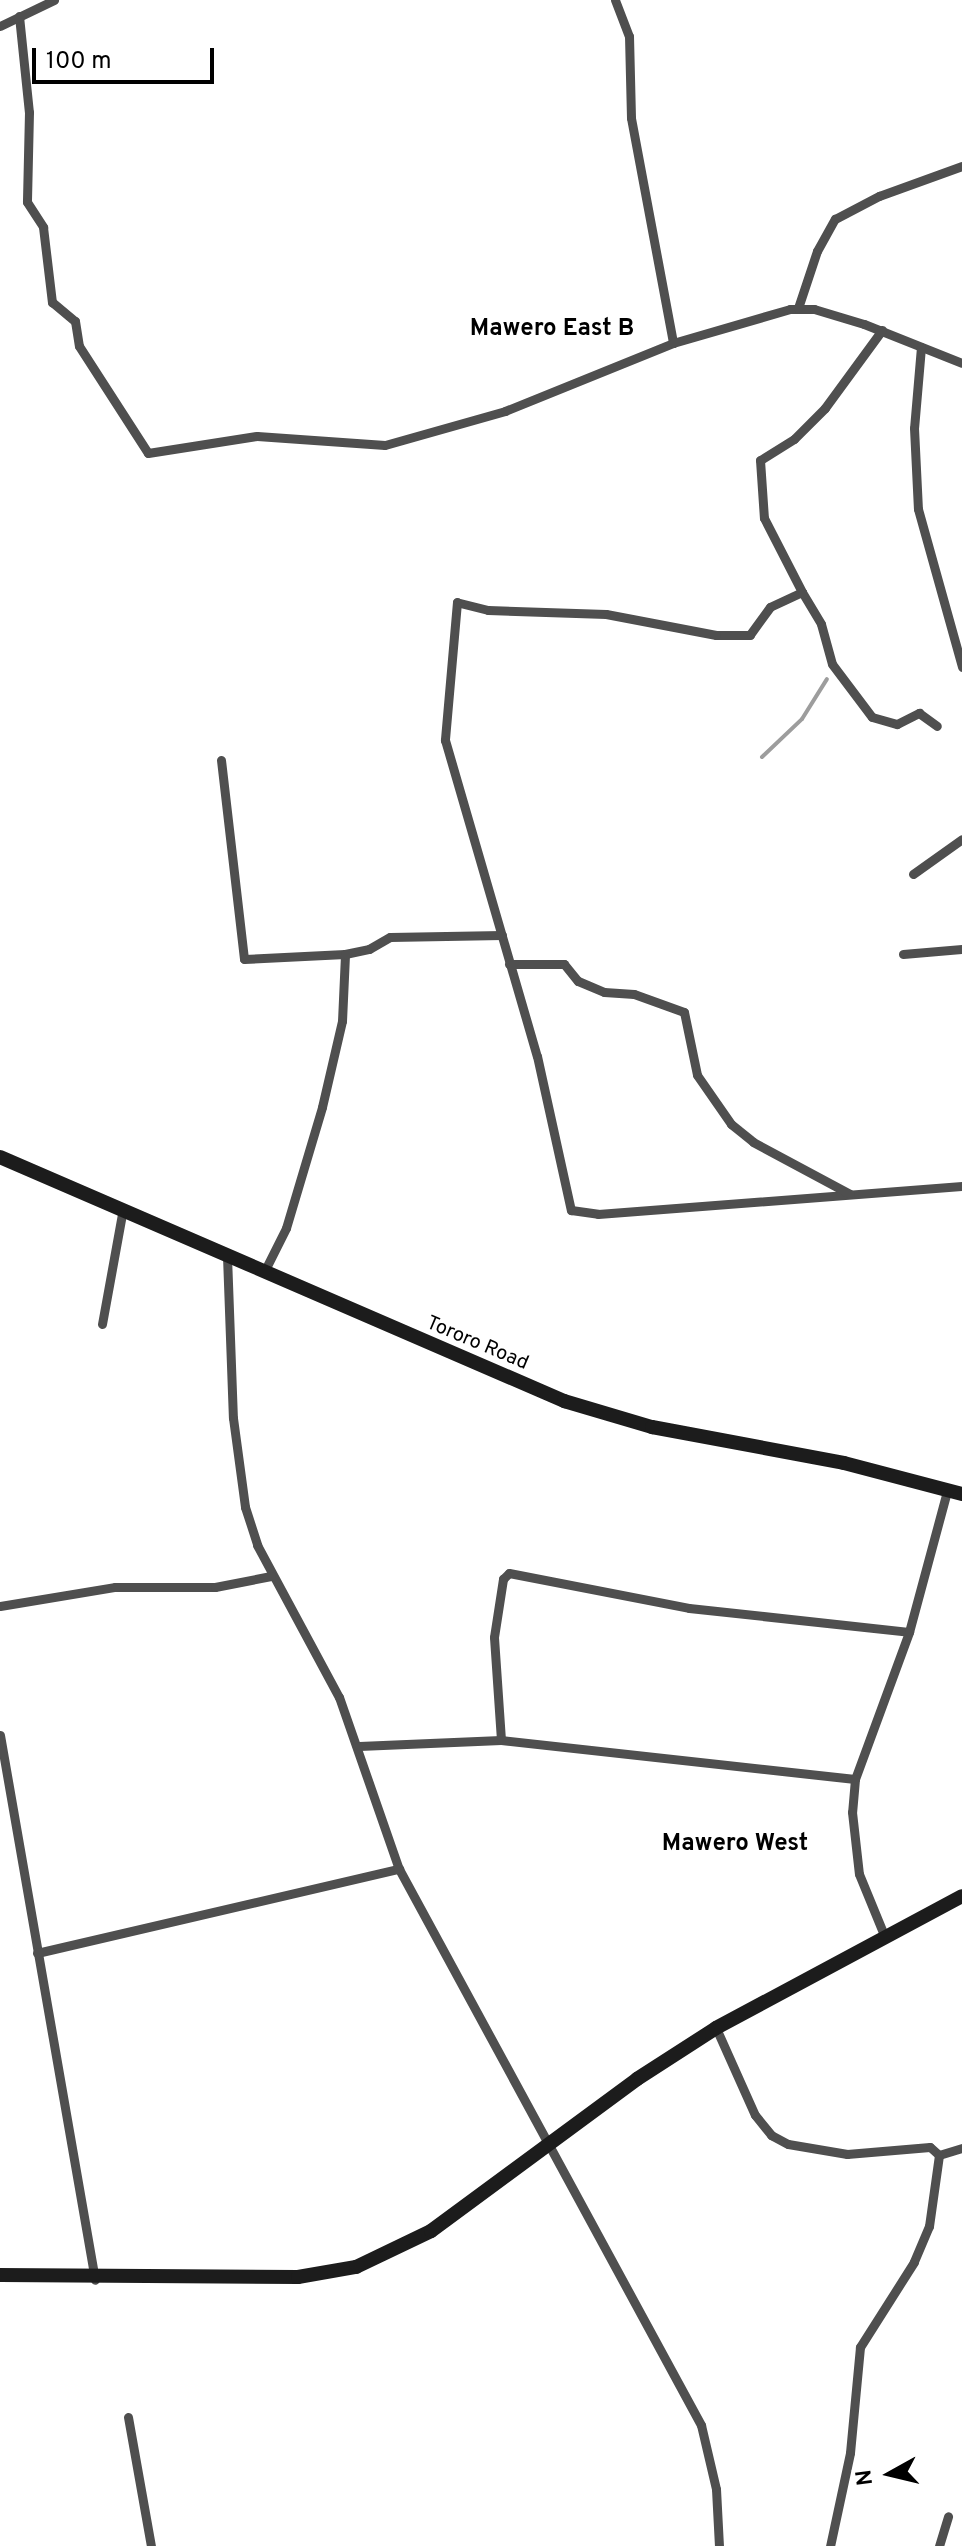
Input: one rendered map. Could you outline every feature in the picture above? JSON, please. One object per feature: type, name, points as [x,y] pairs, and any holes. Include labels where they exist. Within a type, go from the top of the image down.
[{"type":"main road","name":"Tororo Road","points":[[0,1157],[123,1208],[499,1376],[600,1413],[692,1436],[844,1463],[955,1493]]},
{"type":"main road","points":[[0,2275],[95,2280],[298,2277],[356,2267],[431,2231],[549,2148],[637,2079],[716,2028],[884,1935],[962,1896]]},
{"type":"street","points":[[0,26],[54,0]]},
{"type":"street","points":[[615,0],[629,36],[631,118],[673,343]]},
{"type":"street","points":[[19,16],[29,112],[27,202],[43,227],[52,302],[75,321],[79,346],[148,453],[243,437],[385,445],[505,411],[673,343],[753,316],[798,308],[882,330],[962,363]]},
{"type":"street","points":[[798,308],[817,251],[835,219],[879,196],[962,166]]},
{"type":"street","points":[[882,330],[825,408],[794,439],[760,460],[764,518],[821,624],[832,664],[872,717],[897,724],[919,713],[937,726]]},
{"type":"street","points":[[921,347],[914,440],[918,509],[962,667]]},
{"type":"street","points":[[802,592],[770,607],[750,635],[716,635],[606,614],[488,610],[457,602],[445,740],[537,1056],[571,1210],[598,1214],[962,1186]]},
{"type":"street","points":[[221,760],[244,959],[345,954],[369,949],[390,937],[502,935]]},
{"type":"street","points":[[913,874],[962,839]]},
{"type":"street","points":[[903,954],[962,949]]},
{"type":"street","points":[[264,1272],[286,1228],[322,1107],[342,1021],[345,954]]},
{"type":"street","points":[[509,964],[564,964],[578,981],[604,992],[634,994],[684,1012],[697,1075],[731,1124],[753,1142],[850,1194]]},
{"type":"street","points":[[102,1324],[123,1208]]},
{"type":"street","points":[[227,1256],[239,1462],[248,1518],[271,1576],[324,1664],[359,1746],[399,1869],[701,2425],[716,2489],[719,2546]]},
{"type":"street","points":[[884,1935],[859,1874],[852,1812],[855,1779],[909,1632],[955,1493]]},
{"type":"street","points":[[501,1740],[494,1637],[503,1579],[509,1573],[673,1606],[909,1632]]},
{"type":"street","points":[[0,1606],[115,1587],[215,1587],[271,1576]]},
{"type":"street","points":[[0,1735],[95,2280]]},
{"type":"street","points":[[359,1746],[501,1740],[855,1779]]},
{"type":"street","points":[[37,1953],[399,1869]]},
{"type":"street","points":[[716,2028],[755,2115],[771,2135],[788,2144],[835,2153],[930,2147],[939,2155]]},
{"type":"street","points":[[939,2155],[962,2148]]},
{"type":"street","points":[[830,2546],[850,2453],[860,2347],[914,2262],[929,2226],[939,2155]]},
{"type":"street","points":[[128,2417],[151,2546]]},
{"type":"street","points":[[939,2546],[948,2516]]},
{"type":"waterway","points":[[762,757],[802,719],[827,679]]},
{"type":"district","name":"Mawero East B","points":[[552,330]]},
{"type":"district","name":"Mawero West","points":[[735,1845]]}]
